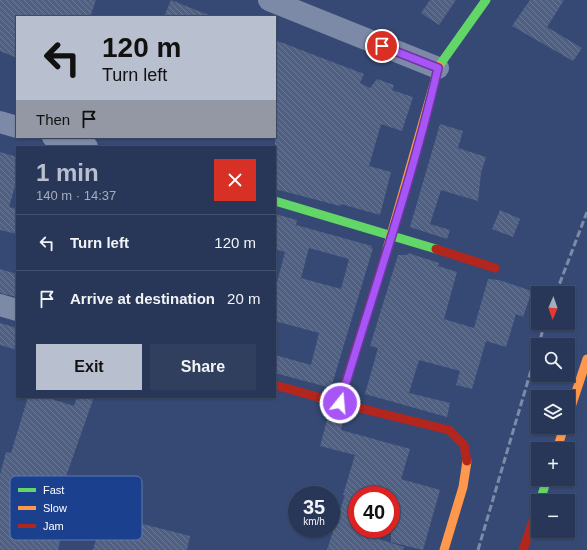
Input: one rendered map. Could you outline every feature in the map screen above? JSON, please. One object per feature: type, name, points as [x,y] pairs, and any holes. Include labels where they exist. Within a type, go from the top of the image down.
[{"type":"street","points":[[269,0],[438,68]]},
{"type":"street","points":[[340,403],[431,99],[438,68],[486,0]]},
{"type":"street","points":[[0,122],[16,127]]},
{"type":"street","points":[[56,138],[84,146]]},
{"type":"street","points":[[276,201],[391,234],[495,268]]},
{"type":"street","points":[[0,305],[16,310]]},
{"type":"street","points":[[575,395],[587,359]]},
{"type":"street","points":[[276,385],[449,430],[459,439],[466,450],[466,473],[444,550]]},
{"type":"street","points":[[523,550],[531,527]]},
{"type":"building","points":[[0,0],[96,0],[90,16],[16,16],[16,58],[0,51]]},
{"type":"building","points":[[171,0],[211,16],[164,16]]},
{"type":"building","points":[[430,0],[456,0],[439,25],[421,13]]},
{"type":"building","points":[[530,0],[564,0],[547,27],[582,48],[573,61],[512,26]]},
{"type":"building","points":[[276,40],[364,74],[360,83],[370,88],[377,79],[394,85],[392,90],[413,97],[402,131],[381,124],[369,166],[391,172],[380,215],[341,204],[340,206],[276,189]]},
{"type":"building","points":[[440,124],[463,131],[458,148],[486,157],[481,173],[478,201],[441,190],[430,224],[450,230],[447,239],[410,227]]},
{"type":"building","points":[[0,152],[16,157],[16,182],[9,207],[16,209],[16,234],[0,230]]},
{"type":"building","points":[[500,210],[520,219],[513,237],[492,229]]},
{"type":"building","points":[[276,214],[297,220],[296,225],[372,246],[371,248],[373,248],[331,388],[276,373],[276,355],[311,365],[319,333],[276,321],[276,286],[285,252],[276,249]],"holes":[[[309,248],[349,259],[341,289],[301,278]]]},
{"type":"building","points":[[408,253],[439,263],[438,266],[457,272],[444,319],[474,328],[488,279],[499,280],[531,291],[523,317],[516,314],[506,347],[486,341],[472,389],[456,385],[460,371],[419,360],[409,393],[450,403],[447,417],[365,394],[378,348],[370,346],[398,255],[407,255]]},
{"type":"building","points":[[0,269],[16,274],[16,297],[0,293]]},
{"type":"building","points":[[0,323],[16,328],[16,350],[0,345]]},
{"type":"building","points":[[28,398],[48,398],[74,406],[77,398],[94,398],[66,476],[10,476],[10,540],[60,540],[58,550],[0,550],[0,475],[6,452],[11,453]]},
{"type":"building","points":[[329,413],[344,417],[341,430],[410,449],[401,479],[440,490],[423,550],[391,542],[391,538],[400,538],[400,486],[348,486],[348,538],[376,538],[404,547],[403,550],[327,550],[331,538],[340,538],[340,510],[355,455],[320,446]]},
{"type":"building","points":[[142,524],[190,536],[187,550],[93,550],[96,540],[142,540]]},
{"type":"railway","points":[[559,286],[587,212]]},
{"type":"railway","points":[[478,550],[543,330]]},
{"type":"traffic: fast","points":[[439,66],[486,0]]},
{"type":"traffic: fast","points":[[276,201],[436,249]]},
{"type":"traffic: fast","points":[[542,494],[545,486]]},
{"type":"traffic: slow","points":[[387,249],[439,66]]},
{"type":"traffic: slow","points":[[575,395],[587,359]]},
{"type":"traffic: slow","points":[[559,442],[562,434]]},
{"type":"traffic: slow","points":[[444,550],[463,487],[467,461]]},
{"type":"traffic: jam","points":[[276,385],[339,403],[387,249]]},
{"type":"traffic: jam","points":[[436,249],[495,268]]},
{"type":"traffic: jam","points":[[339,403],[449,430],[464,445],[467,461]]},
{"type":"traffic: jam","points":[[523,550],[531,527]]},
{"type":"route","points":[[340,403],[431,99],[438,68],[382,46]]}]
